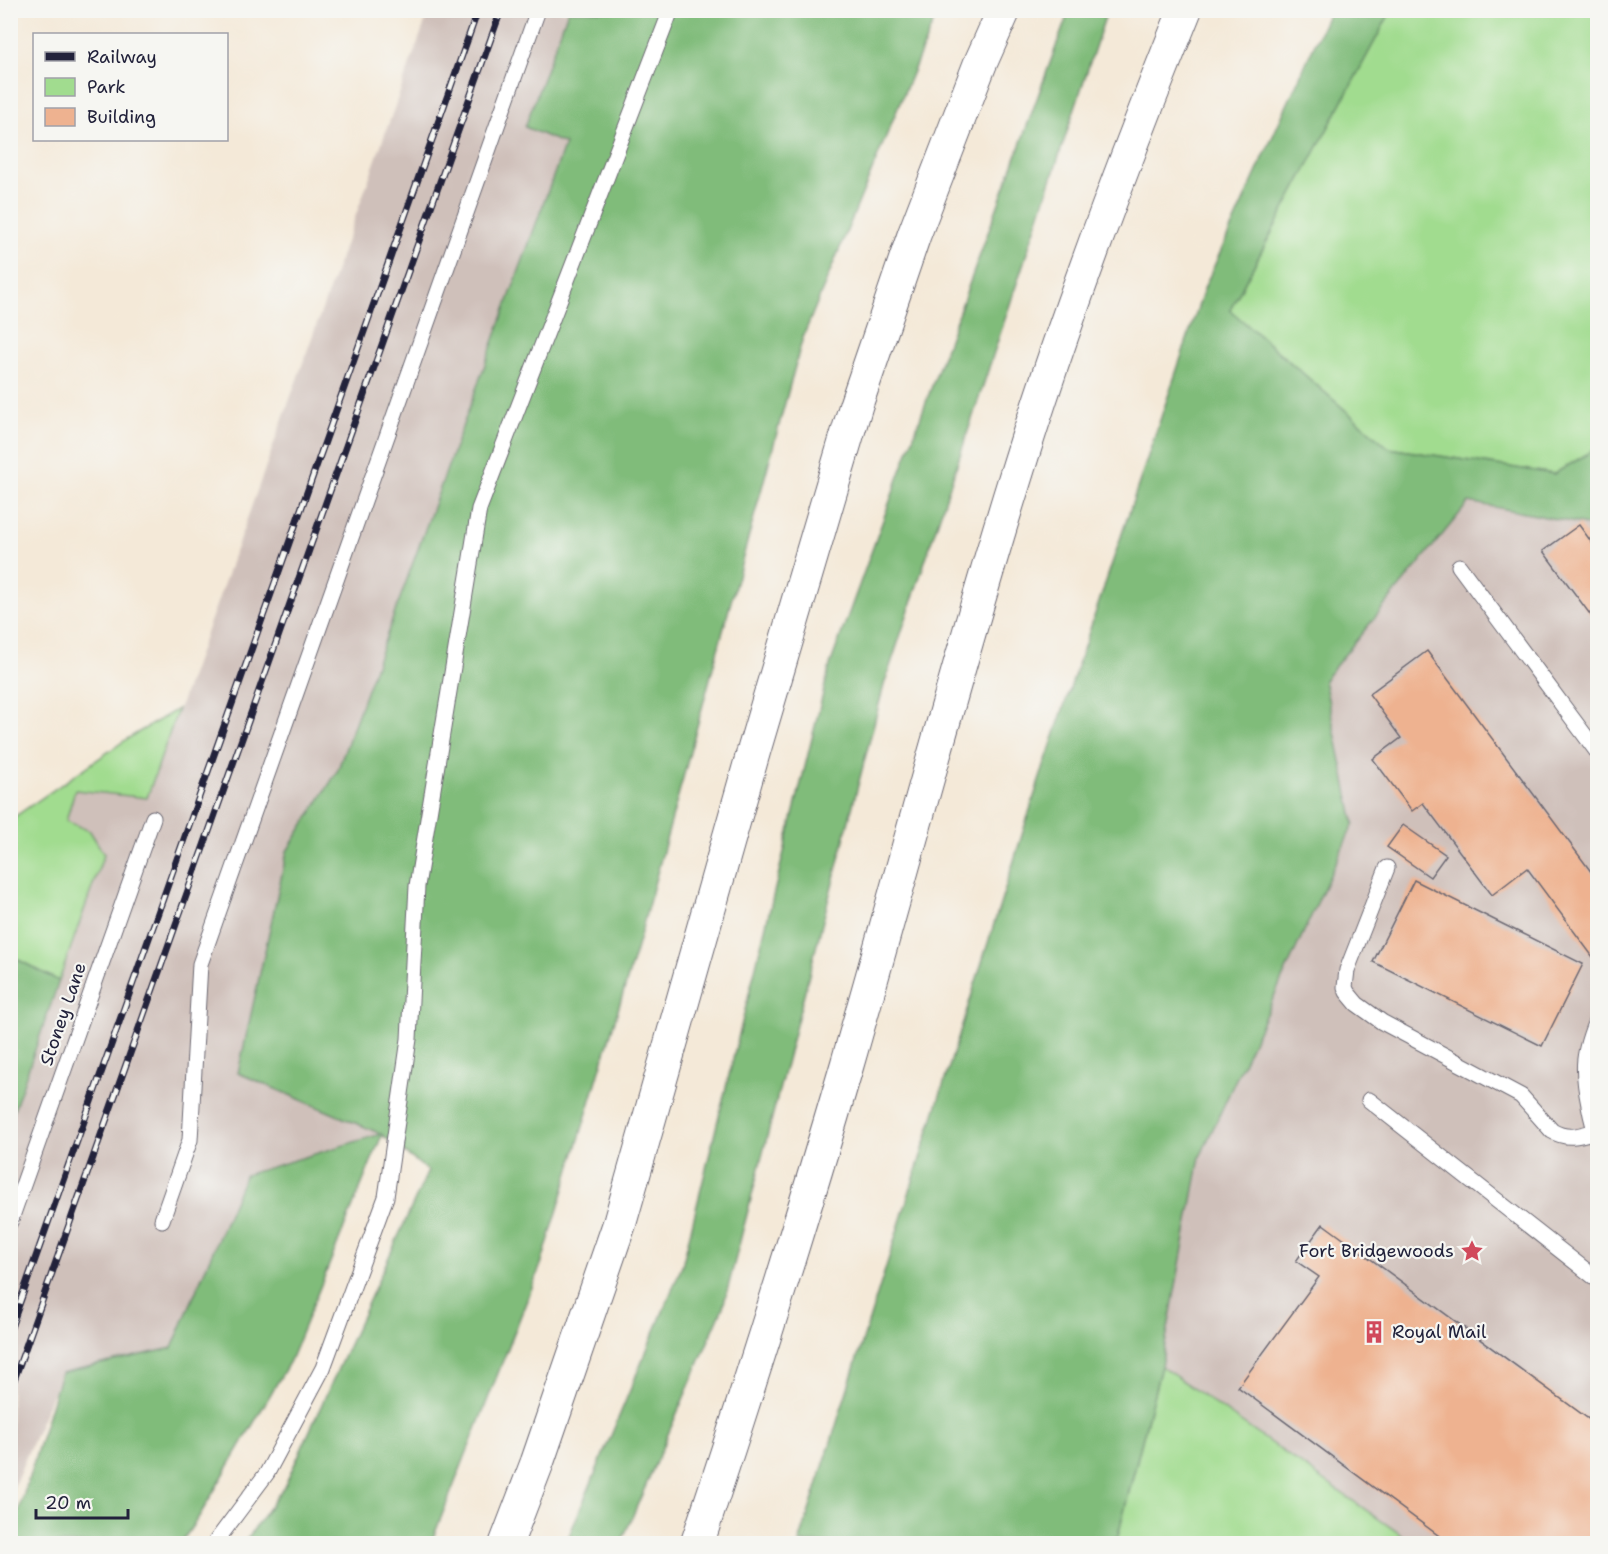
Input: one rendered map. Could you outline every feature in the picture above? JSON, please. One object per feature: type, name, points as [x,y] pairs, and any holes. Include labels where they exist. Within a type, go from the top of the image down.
[{"type":"highway","points":[[506,1544],[537,1463],[620,1222],[751,762],[856,405],[914,235],[980,64],[1004,10]]},
{"type":"highway","points":[[697,1544],[759,1357],[843,1077],[953,686],[1014,481],[1074,300],[1117,182],[1185,10]]},
{"type":"lane","points":[[162,1220],[190,1140],[200,964],[538,10]]},
{"type":"lane","points":[[214,1544],[267,1473],[323,1368],[386,1197],[409,1039],[417,886],[479,509],[671,10]]},
{"type":"lane","points":[[1459,566],[1598,753]]},
{"type":"lane","name":"Stoney Lane","points":[[10,1222],[153,818]]},
{"type":"lane","points":[[1387,868],[1344,983],[1351,998],[1382,1022],[1521,1096],[1552,1131],[1573,1137],[1596,1134],[1583,1077],[1586,1046],[1598,1016]]},
{"type":"lane","points":[[1369,1100],[1598,1280]]},
{"type":"shaded area","points":[[429,11],[568,11],[525,126],[566,143],[337,773],[287,851],[238,1073],[382,1134],[245,1175],[172,1348],[61,1373],[11,1493],[11,1121],[104,855],[90,832],[66,821],[75,790],[147,798]]},
{"type":"shaded area","points":[[1469,502],[1597,527],[1597,1543],[1413,1543],[1161,1366],[1200,1157],[1354,823],[1324,680]]},
{"type":"green space","points":[[1330,10],[1391,11],[1230,310],[1389,448],[1554,474],[1597,448],[1597,527],[1469,502],[1324,680],[1354,823],[1200,1157],[1161,1366],[1116,1543],[799,1543],[1039,781],[1205,286]]},
{"type":"green space","points":[[568,11],[938,11],[803,337],[637,947],[542,1262],[431,1543],[244,1543],[285,1485],[428,1171],[382,1135],[290,1361],[200,1515],[181,1543],[11,1544],[11,1536],[61,1373],[172,1348],[245,1175],[381,1134],[238,1073],[287,851],[337,772],[565,144],[525,127]]},
{"type":"green space","points":[[1069,11],[1107,11],[884,685],[723,1307],[621,1543],[566,1543],[682,1266],[830,665]]},
{"type":"green space","points":[[1391,11],[1597,11],[1597,448],[1554,474],[1389,448],[1230,310]]},
{"type":"green space","points":[[178,709],[147,798],[75,790],[66,821],[90,831],[104,854],[59,981],[11,956],[10,820],[127,739]]},
{"type":"green space","points":[[11,956],[59,981],[11,1119]]},
{"type":"green space","points":[[1161,1366],[1413,1543],[1116,1544]]},
{"type":"building","points":[[1579,525],[1598,551],[1598,625],[1543,551]]},
{"type":"building","points":[[1427,651],[1598,881],[1598,954],[1593,957],[1527,868],[1492,895],[1423,803],[1412,811],[1373,759],[1401,738],[1369,694]]},
{"type":"building","points":[[1403,825],[1446,855],[1430,877],[1387,847]]},
{"type":"building","points":[[1414,880],[1583,964],[1542,1046],[1373,962]]},
{"type":"building","name":"Royal Mail","points":[[1323,1224],[1598,1426],[1598,1544],[1450,1544],[1238,1387],[1319,1277],[1296,1261]]},
{"type":"railway","points":[[10,1330],[478,10]]},
{"type":"railway","points":[[10,1391],[501,10]]},
{"type":"place","name":"Fort Bridgewoods","points":[[1472,1251]]},
{"type":"place","name":"Royal Mail","points":[[1374,1332]]}]
